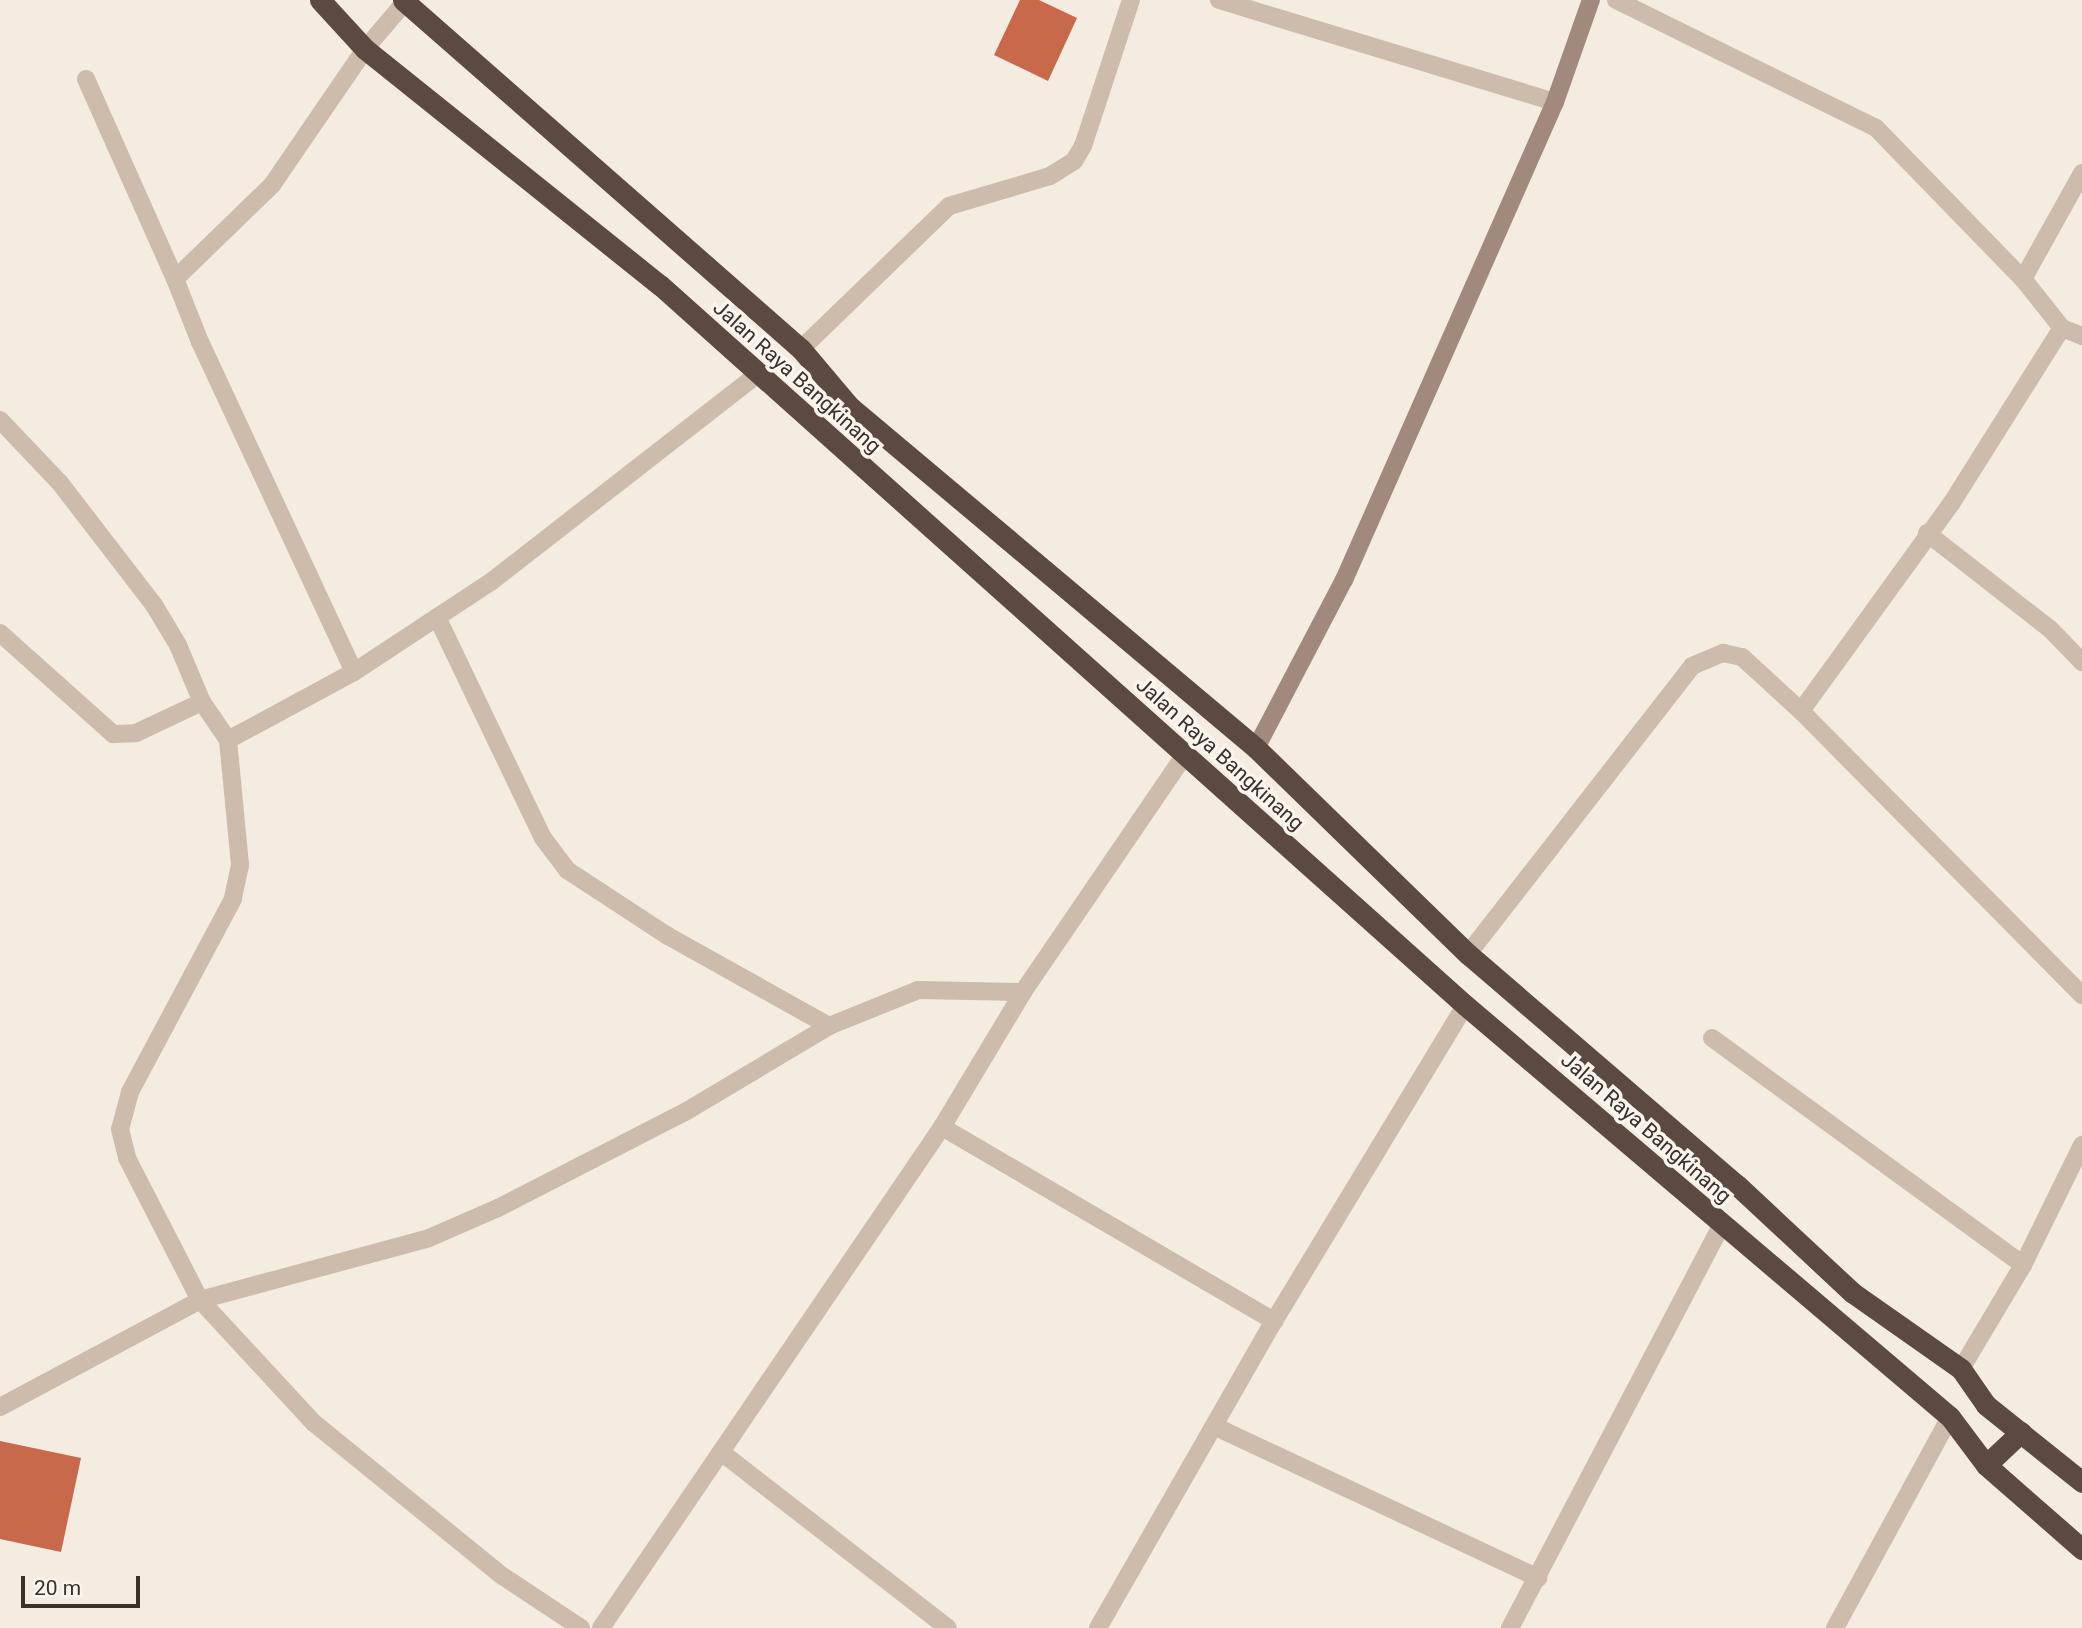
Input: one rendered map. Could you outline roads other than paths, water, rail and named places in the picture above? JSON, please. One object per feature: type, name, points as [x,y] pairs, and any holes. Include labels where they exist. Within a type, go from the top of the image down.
[{"type":"highway","name":"Jalan Raya Bangkinang","points":[[320,0],[365,48],[660,285],[757,375],[1465,1005],[1950,1417],[1986,1465],[2082,1549]]},
{"type":"highway","name":"Jalan Raya Bangkinang","points":[[404,1],[801,349],[849,406],[1256,748],[1468,954],[1737,1185],[1853,1293],[1961,1369],[1986,1405],[2082,1482]]},
{"type":"highway","points":[[1853,1293],[1854,1338]]},
{"type":"highway","points":[[1986,1465],[2021,1432]]},
{"type":"street","points":[[801,349],[949,206],[1050,176],[1074,161],[1131,0]]},
{"type":"street","points":[[1219,0],[1555,102]]},
{"type":"street","points":[[1256,748],[1344,580],[1555,102],[1591,0]]},
{"type":"street","points":[[1616,0],[1876,128],[2023,279],[2062,328],[2082,336]]},
{"type":"street","points":[[175,279],[272,185],[365,48],[404,1]]},
{"type":"street","points":[[86,79],[175,279],[200,342],[354,672]]},
{"type":"street","points":[[2023,279],[2082,173]]},
{"type":"street","points":[[1801,711],[1927,533],[1951,504],[2062,328]]},
{"type":"street","points":[[228,740],[354,672],[492,581],[757,375]]},
{"type":"street","points":[[0,420],[60,483],[154,605],[178,646],[202,702],[228,740],[240,865],[233,899],[130,1092],[120,1129],[127,1158],[200,1300],[314,1423],[501,1575],[581,1628]]},
{"type":"street","points":[[1927,533],[2051,630],[2082,662]]},
{"type":"street","points":[[437,617],[543,838],[567,870],[668,936],[828,1026]]},
{"type":"street","points":[[0,633],[113,734],[136,733],[202,702]]},
{"type":"street","points":[[1468,954],[1692,666],[1723,653],[1742,657],[1801,711],[2082,995]]},
{"type":"street","points":[[601,1628],[942,1127],[1023,992],[1184,756]]},
{"type":"street","points":[[0,1407],[200,1300],[429,1238],[498,1208],[685,1112],[828,1026],[918,990],[1023,992]]},
{"type":"street","points":[[1098,1628],[1275,1321],[1465,1005]]},
{"type":"street","points":[[1712,1038],[2023,1265]]},
{"type":"street","points":[[942,1127],[1275,1321]]},
{"type":"street","points":[[1961,1369],[2023,1265],[2082,1145]]},
{"type":"street","points":[[1510,1628],[1722,1226]]},
{"type":"street","points":[[1835,1628],[1950,1417]]},
{"type":"street","points":[[1216,1427],[1538,1578]]},
{"type":"street","points":[[721,1452],[948,1628]]}]
